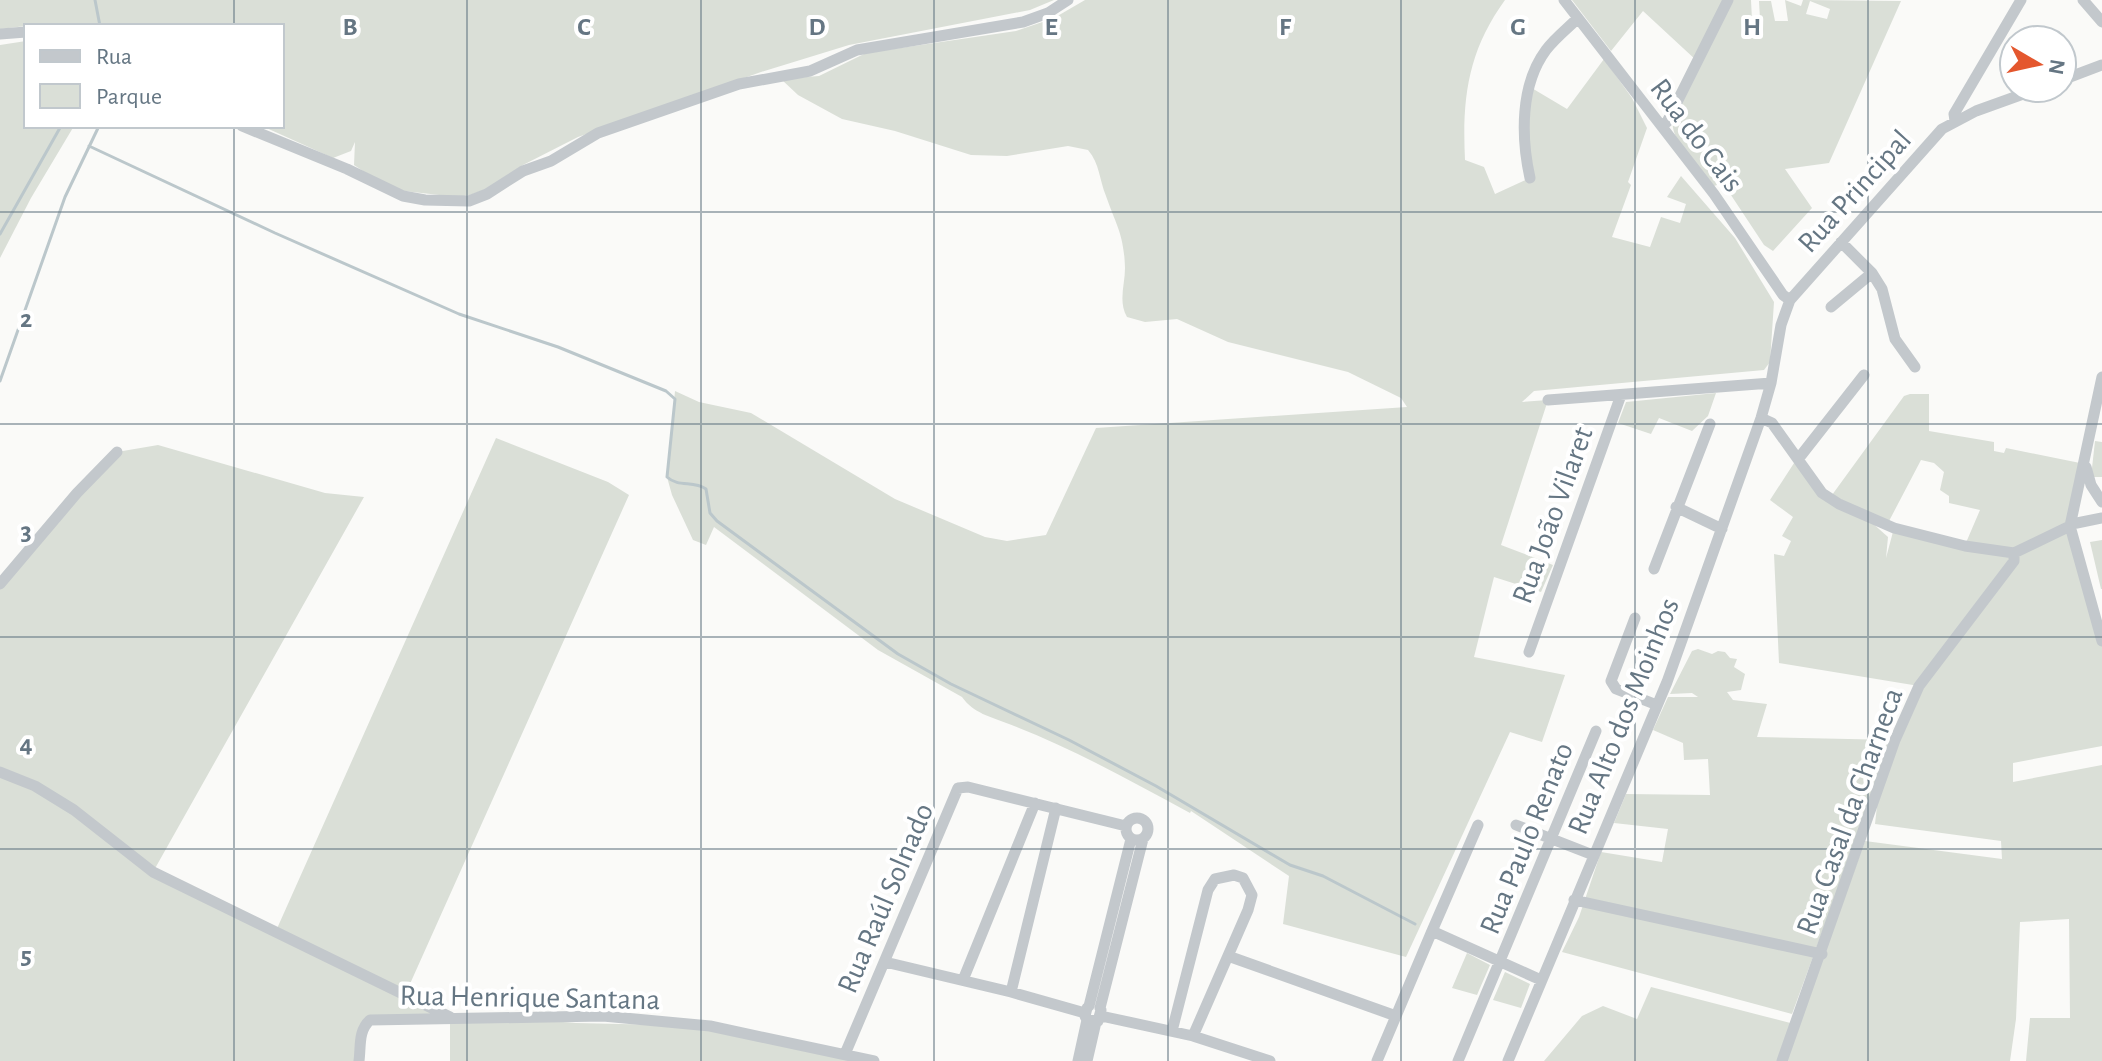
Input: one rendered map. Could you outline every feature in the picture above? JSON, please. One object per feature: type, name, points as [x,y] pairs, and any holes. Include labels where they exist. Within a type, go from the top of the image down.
[{"type":"street","points":[[247,128],[403,196],[469,201],[487,194],[523,171],[551,161],[598,133],[739,84],[810,71],[849,52],[867,48],[1023,22],[1048,13],[1068,0]]},
{"type":"street","name":"Rua do Cais","points":[[1564,0],[1714,194],[1783,295],[1790,300]]},
{"type":"street","points":[[1662,126],[1667,122],[1728,0]]},
{"type":"street","points":[[1955,121],[1954,114],[2021,0]]},
{"type":"street","points":[[2083,0],[2102,22]]},
{"type":"street","points":[[1530,178],[1523,141],[1530,87],[1547,49],[1578,18]]},
{"type":"street","points":[[0,34],[24,32]]},
{"type":"street","points":[[2078,74],[2102,65]]},
{"type":"street","name":"Rua Principal","points":[[1771,383],[1781,325],[1790,300],[1932,140],[1955,121],[1999,104]]},
{"type":"street","points":[[1841,242],[1872,273],[1882,289],[1895,339],[1915,367]]},
{"type":"street","points":[[1831,307],[1872,273]]},
{"type":"street","points":[[1799,458],[1864,375]]},
{"type":"street","points":[[2102,377],[2071,525],[2102,641]]},
{"type":"street","points":[[1548,400],[1771,383]]},
{"type":"street","name":"Rua Alto dos Moinhos","points":[[1508,1061],[1657,705],[1722,529],[1771,383]]},
{"type":"street","name":"Rua João Vilaret","points":[[1529,652],[1621,395]]},
{"type":"street","points":[[1761,418],[1772,423],[1822,493],[1839,504],[1894,528],[1965,546],[2014,553],[2071,525],[2102,518]]},
{"type":"street","points":[[1654,569],[1710,424]]},
{"type":"street","points":[[0,584],[77,493],[117,452]]},
{"type":"street","points":[[2085,463],[2091,485],[2102,502]]},
{"type":"street","points":[[1676,507],[1722,529]]},
{"type":"street","name":"Rua Casal da Charneca","points":[[1782,1061],[1895,740],[1919,686],[2014,561],[2014,553]]},
{"type":"street","points":[[1635,618],[1611,681],[1616,689],[1657,705]]},
{"type":"street","name":"Rua Paulo Renato","points":[[1458,1061],[1596,731]]},
{"type":"street","points":[[0,772],[35,786],[74,810],[153,872],[454,1019]]},
{"type":"street","name":"Rua Raúl Solnado","points":[[845,1054],[958,788],[968,787],[1126,826]]},
{"type":"street","points":[[963,980],[1035,803]]},
{"type":"street","points":[[1011,992],[1056,808]]},
{"type":"street","points":[[1078,1061],[1093,1014],[1137,839],[1148,830],[1144,821],[1134,818],[1126,826],[1126,833],[1137,839]]},
{"type":"street","points":[[1377,1061],[1478,825]]},
{"type":"street","points":[[1516,825],[1593,855]]},
{"type":"street","points":[[1172,1031],[1208,890],[1215,879],[1234,875],[1243,878],[1252,895],[1193,1036]]},
{"type":"street","points":[[1574,900],[1822,954]]},
{"type":"street","points":[[1432,931],[1541,980]]},
{"type":"street","points":[[1228,956],[1396,1016]]},
{"type":"street","points":[[885,962],[1193,1036],[1270,1061]]},
{"type":"street","points":[[1087,1061],[1093,1014]]},
{"type":"street","name":"Rua Henrique Santana","points":[[359,1061],[361,1033],[370,1020],[603,1016],[710,1026],[874,1061]]},
{"type":"green space","points":[[0,0],[1054,0],[1030,10],[849,45],[761,72],[578,137],[523,165],[486,189],[457,197],[404,191],[372,177],[354,165],[355,142],[351,151],[333,158],[266,128],[284,128],[284,24],[24,24],[0,29]]},
{"type":"green space","points":[[1085,0],[1505,0],[1475,57],[1465,116],[1465,160],[1484,167],[1495,194],[1530,178],[1525,156],[1530,87],[1567,109],[1604,59],[1632,98],[1647,128],[1612,237],[1650,247],[1661,217],[1680,223],[1686,204],[1667,197],[1681,176],[1735,238],[1774,302],[1770,362],[1764,370],[1534,391],[1522,402],[1548,400],[1501,545],[1553,565],[1541,592],[1494,577],[1474,657],[1565,675],[1542,742],[1510,732],[1406,957],[1283,924],[1289,876],[1191,811],[1056,744],[977,711],[962,697],[878,650],[714,527],[706,545],[693,540],[672,495],[667,477],[675,391],[699,402],[751,413],[895,499],[985,537],[1007,541],[1046,535],[1096,428],[1407,407],[1401,398],[1348,372],[1228,342],[1177,319],[1145,322],[1127,317],[1122,299],[1125,268],[1121,238],[1097,166],[1088,150],[1068,146],[1007,156],[971,155],[895,131],[842,119],[798,95],[781,79],[819,76],[866,53],[1016,31],[1054,18]]},
{"type":"green space","points":[[1572,0],[1751,0],[1752,20],[1760,19],[1759,1],[1771,1],[1775,21],[1788,21],[1785,0],[1801,6],[1803,0],[1901,1],[1829,163],[1785,169],[1812,208],[1773,251],[1764,245],[1723,183],[1714,186],[1684,151],[1675,135],[1674,113],[1697,61],[1643,11],[1611,51]],"holes":[[[1810,1],[1830,9],[1827,19],[1806,14]]]},
{"type":"green space","points":[[24,41],[24,128],[73,128],[0,258],[0,45]]},
{"type":"green space","points":[[1716,393],[1708,416],[1692,431],[1659,418],[1651,434],[1618,423],[1626,402]]},
{"type":"green space","points":[[1929,394],[1929,431],[1994,442],[1994,451],[2004,453],[2006,448],[2085,464],[2072,524],[2102,641],[2102,746],[2013,763],[2013,782],[2102,765],[2102,1061],[2026,1061],[2030,1018],[2070,1018],[2069,919],[2020,922],[2016,1019],[2010,1061],[1544,1061],[1582,1016],[1603,1006],[1637,1019],[1651,987],[1798,1025],[1865,841],[2002,859],[2001,841],[1875,824],[1878,797],[1840,883],[1792,1014],[1562,952],[1579,917],[1601,852],[1662,862],[1668,829],[1614,823],[1626,794],[1710,795],[1708,759],[1684,760],[1683,743],[1653,730],[1668,697],[1698,697],[1692,693],[1670,694],[1692,651],[1725,652],[1730,658],[1737,659],[1734,667],[1745,674],[1741,690],[1727,692],[1733,700],[1767,704],[1757,737],[1895,740],[1919,686],[1779,663],[1774,554],[1784,556],[1791,541],[1782,536],[1793,517],[1770,500],[1796,460],[1819,493],[1870,521],[1888,537],[1886,558],[1894,528],[1965,545],[1980,510],[1949,503],[1949,496],[1940,490],[1944,472],[1934,463],[1921,460],[1888,523],[1832,495],[1904,396]]},
{"type":"green space","points":[[496,438],[608,482],[629,495],[405,995],[454,1019],[500,1017],[576,1023],[710,1026],[875,1061],[450,1061],[450,1020],[370,1020],[359,1061],[0,1061],[0,584],[117,452],[158,445],[325,493],[364,497],[153,872],[275,933]]},
{"type":"green space","points":[[2095,441],[2102,442],[2102,477],[2091,477]]},
{"type":"green space","points":[[2102,540],[2102,589],[2101,589],[2090,542]]},
{"type":"green space","points":[[1467,953],[1490,965],[1477,995],[1452,988]]},
{"type":"green space","points":[[1505,972],[1530,984],[1521,1008],[1493,1000]]},
{"type":"waterway","points":[[95,0],[100,24]]},
{"type":"waterway","points":[[0,234],[60,128]]},
{"type":"waterway","points":[[0,381],[65,197],[98,128]]},
{"type":"waterway","points":[[89,146],[459,314],[558,347],[666,391],[675,399],[667,477],[706,489],[710,513],[717,521],[898,654],[951,684],[1069,740],[1156,786],[1290,865],[1323,876],[1415,924]]}]
